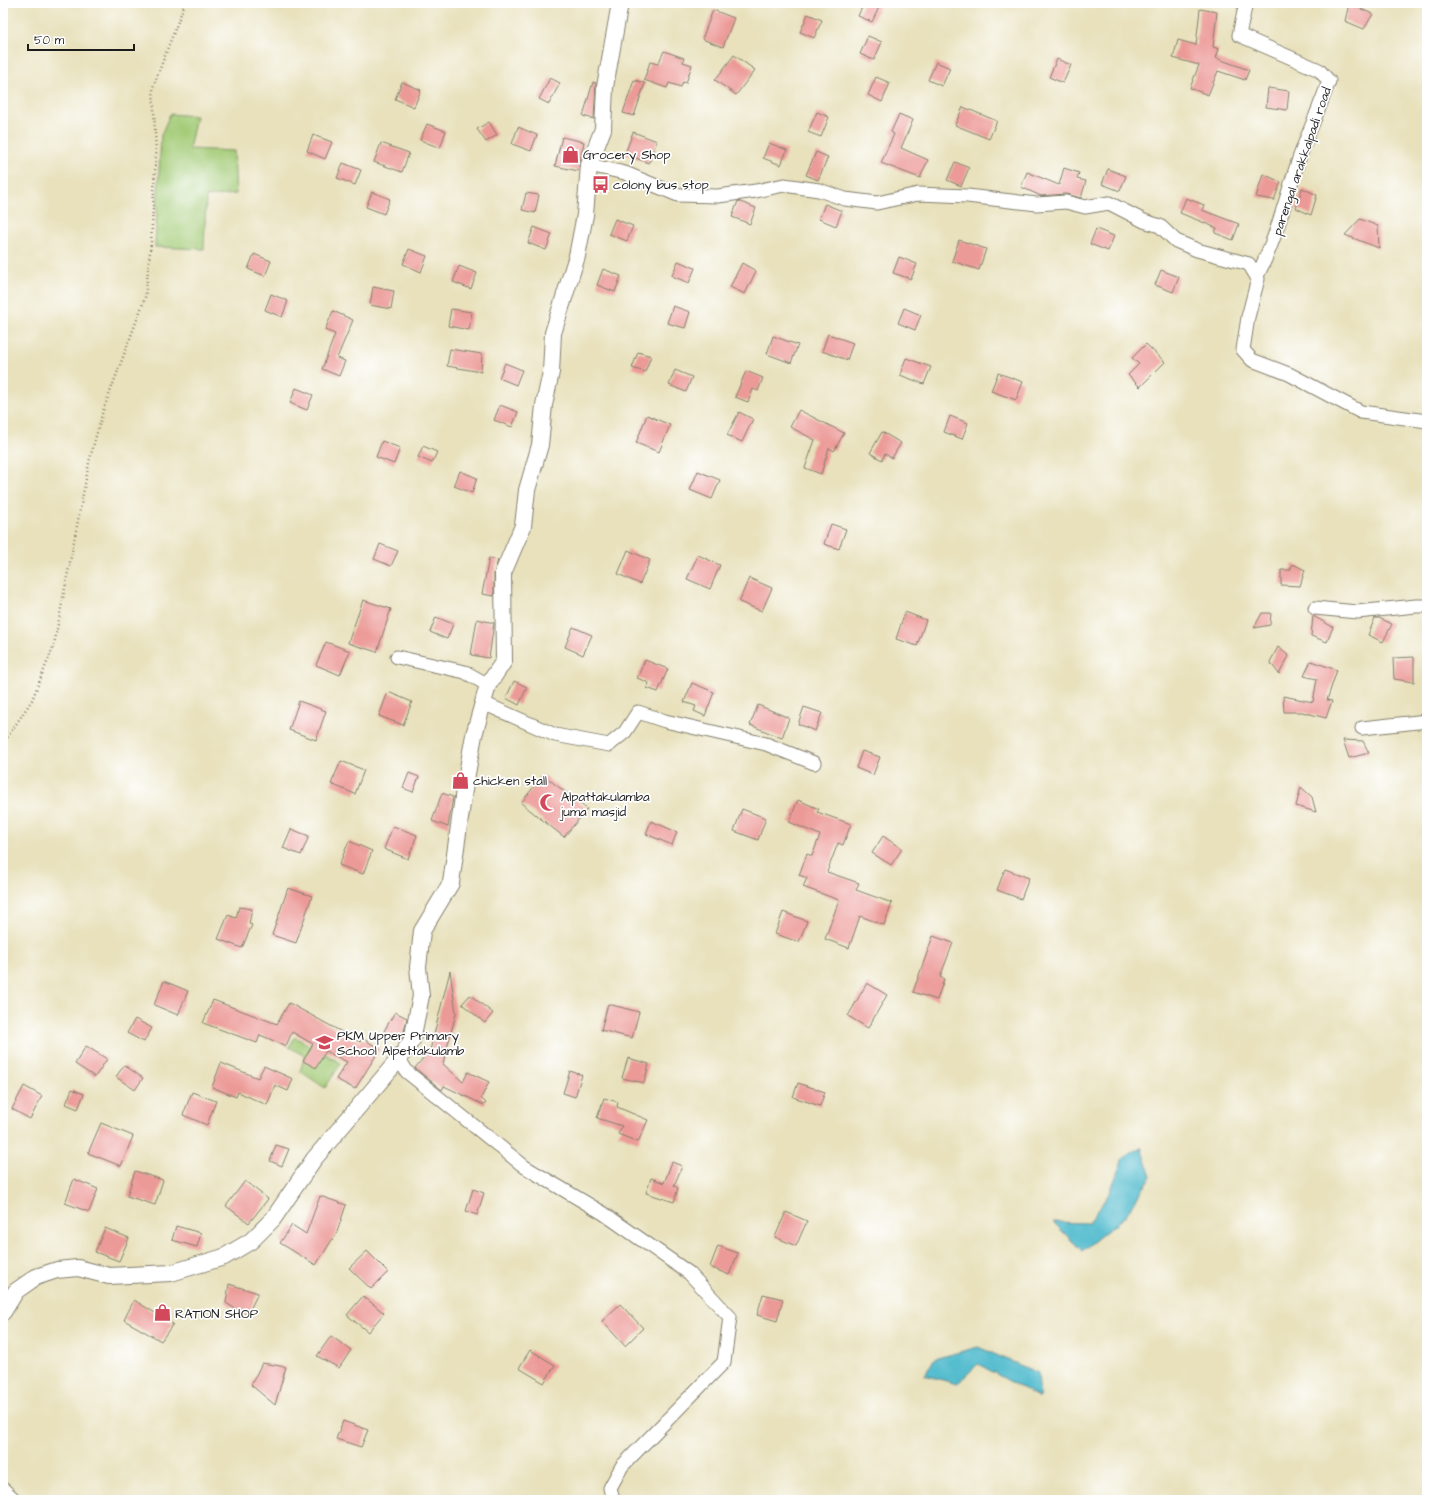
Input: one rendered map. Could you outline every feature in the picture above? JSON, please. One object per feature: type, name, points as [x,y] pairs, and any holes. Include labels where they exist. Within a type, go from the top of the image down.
[{"type":"street","points":[[3,1312],[16,1291],[36,1277],[57,1270],[78,1268],[109,1276],[171,1273],[224,1257],[251,1241],[273,1219],[314,1159],[399,1059],[412,1040],[421,996],[418,967],[422,931],[451,883],[464,790],[474,735],[488,685],[504,661],[503,573],[522,526],[527,490],[540,445],[544,405],[551,372],[553,333],[577,256],[585,215],[589,165],[603,130],[605,87],[620,3]]},
{"type":"street","name":"parengal arakkalpadi road","points":[[1246,3],[1239,35],[1319,70],[1329,82],[1300,156],[1282,218],[1267,258],[1257,276]]},
{"type":"street","points":[[589,165],[625,173],[678,195],[718,196],[756,191],[784,185],[819,190],[845,200],[877,203],[918,194],[967,196],[1037,204],[1066,202],[1085,207],[1109,203],[1160,226],[1176,241],[1198,250],[1249,264],[1258,279],[1248,316],[1243,350],[1252,360],[1289,374],[1361,412],[1427,421]]},
{"type":"street","points":[[1315,608],[1357,612],[1427,606]]},
{"type":"street","points":[[397,657],[465,672],[488,685]]},
{"type":"street","points":[[483,704],[555,735],[610,745],[625,732],[638,712],[665,721],[766,744],[814,762]]},
{"type":"street","points":[[1362,728],[1427,721]]},
{"type":"street","points":[[399,1059],[407,1072],[525,1167],[603,1213],[689,1273],[730,1317],[724,1362],[622,1466],[610,1488],[613,1500]]},
{"type":"street","points":[[3,1489],[15,1500]]},
{"type":"path","points":[[3,744],[32,700],[54,645],[90,458],[101,418],[145,298],[151,243],[156,154],[153,87],[185,3]]},
{"type":"green space","points":[[170,114],[196,116],[189,149],[234,151],[236,194],[206,197],[204,249],[155,247],[161,135]]},
{"type":"green space","points":[[295,1037],[341,1063],[325,1088],[300,1071],[305,1056],[289,1047]]},
{"type":"water","points":[[1141,1147],[1151,1177],[1125,1216],[1082,1251],[1053,1222],[1089,1223],[1110,1192],[1123,1158]]},
{"type":"water","points":[[978,1347],[1038,1373],[1040,1398],[978,1364],[957,1384],[925,1375],[934,1359]]},
{"type":"building","points":[[864,3],[881,3],[872,22],[858,16]]},
{"type":"building","points":[[1349,4],[1373,14],[1364,29],[1345,21]]},
{"type":"building","points":[[1200,9],[1217,12],[1213,47],[1219,49],[1216,58],[1249,70],[1245,80],[1218,71],[1208,95],[1190,88],[1199,65],[1173,58],[1178,40],[1196,45]]},
{"type":"building","points":[[713,10],[734,18],[723,47],[702,39]]},
{"type":"building","points":[[808,14],[822,20],[814,38],[800,32]]},
{"type":"building","points":[[868,36],[882,42],[874,60],[860,54]]},
{"type":"building","points":[[664,51],[684,58],[683,62],[692,65],[686,83],[683,82],[681,87],[669,83],[667,88],[644,80],[650,62],[658,64]]},
{"type":"building","points":[[734,55],[755,70],[736,95],[715,80]]},
{"type":"building","points":[[1057,59],[1071,65],[1063,83],[1049,77]]},
{"type":"building","points":[[936,62],[950,68],[942,86],[928,80]]},
{"type":"building","points":[[876,77],[890,83],[882,102],[868,95]]},
{"type":"building","points":[[550,78],[560,83],[549,104],[539,99]]},
{"type":"building","points":[[634,80],[645,83],[634,116],[623,113]]},
{"type":"building","points":[[402,82],[421,90],[414,107],[395,99]]},
{"type":"building","points":[[593,82],[596,83],[594,119],[583,116]]},
{"type":"building","points":[[1268,88],[1289,91],[1287,110],[1266,107]]},
{"type":"building","points":[[963,107],[997,121],[989,139],[955,125]]},
{"type":"building","points":[[817,112],[829,117],[821,137],[808,132]]},
{"type":"building","points":[[899,114],[913,120],[901,148],[928,160],[920,178],[881,163],[894,134],[891,132]]},
{"type":"building","points":[[489,122],[497,135],[486,142],[477,129]]},
{"type":"building","points":[[427,124],[446,131],[440,148],[420,140]]},
{"type":"building","points":[[518,127],[537,135],[531,151],[512,144]]},
{"type":"building","points":[[633,132],[657,141],[649,163],[625,154]]},
{"type":"building","points":[[313,135],[332,142],[325,159],[307,151]]},
{"type":"building","name":"Grocery Shop","points":[[562,137],[584,142],[578,171],[555,166]]},
{"type":"building","points":[[381,143],[409,153],[402,172],[374,162]]},
{"type":"building","points":[[769,143],[787,150],[781,165],[763,158]]},
{"type":"building","points":[[816,152],[828,157],[818,180],[806,175]]},
{"type":"building","points":[[955,162],[969,168],[961,186],[947,180]]},
{"type":"building","points":[[343,163],[361,170],[355,185],[337,178]]},
{"type":"building","points":[[1064,168],[1079,173],[1077,179],[1086,181],[1081,198],[1066,194],[1041,196],[1021,187],[1027,172],[1059,185]]},
{"type":"building","points":[[1108,169],[1126,176],[1120,191],[1102,184]]},
{"type":"building","points":[[1263,174],[1281,182],[1274,200],[1256,197]]},
{"type":"building","points":[[1302,188],[1317,195],[1311,215],[1296,208]]},
{"type":"building","points":[[372,192],[390,199],[384,214],[366,207]]},
{"type":"building","points":[[526,193],[539,195],[535,213],[522,210]]},
{"type":"building","points":[[1186,198],[1204,205],[1202,210],[1239,224],[1233,240],[1215,233],[1217,228],[1180,213]]},
{"type":"building","points":[[738,201],[756,208],[750,224],[732,217]]},
{"type":"building","points":[[825,204],[842,211],[836,226],[819,219]]},
{"type":"building","points":[[615,219],[633,226],[627,241],[609,234]]},
{"type":"building","points":[[1360,219],[1378,226],[1379,248],[1345,235]]},
{"type":"building","points":[[534,227],[552,234],[546,250],[528,243]]},
{"type":"building","points":[[1096,229],[1114,236],[1108,251],[1090,244]]},
{"type":"building","points":[[959,240],[986,249],[979,270],[952,261]]},
{"type":"building","points":[[409,249],[427,256],[421,272],[403,264]]},
{"type":"building","points":[[254,254],[271,261],[265,276],[248,269]]},
{"type":"building","points":[[899,257],[917,264],[911,279],[893,273]]},
{"type":"building","points":[[678,261],[695,268],[689,283],[672,276]]},
{"type":"building","points":[[742,263],[756,271],[745,294],[730,287]]},
{"type":"building","points":[[459,266],[477,273],[471,289],[453,282]]},
{"type":"building","points":[[603,269],[621,276],[615,292],[597,285]]},
{"type":"building","points":[[1161,270],[1179,277],[1173,292],[1155,285]]},
{"type":"building","points":[[373,287],[394,291],[391,309],[370,305]]},
{"type":"building","points":[[271,294],[288,301],[282,317],[265,310]]},
{"type":"building","points":[[673,306],[690,312],[685,328],[667,323]]},
{"type":"building","points":[[904,308],[921,315],[915,330],[898,323]]},
{"type":"building","points":[[451,309],[472,312],[469,330],[448,326]]},
{"type":"building","points":[[333,311],[353,320],[337,358],[345,361],[339,376],[322,369],[335,334],[325,330]]},
{"type":"building","points":[[828,334],[853,343],[847,360],[822,351]]},
{"type":"building","points":[[773,336],[798,345],[791,363],[767,354]]},
{"type":"building","points":[[1146,344],[1165,362],[1140,387],[1128,375],[1139,364],[1132,358]]},
{"type":"building","points":[[450,349],[482,354],[481,372],[447,366]]},
{"type":"building","points":[[638,352],[651,356],[645,372],[632,368]]},
{"type":"building","points":[[906,358],[931,367],[924,384],[900,375]]},
{"type":"building","points":[[505,363],[522,370],[516,385],[499,378]]},
{"type":"building","points":[[675,370],[692,377],[686,392],[669,385]]},
{"type":"building","points":[[746,371],[763,378],[758,391],[753,389],[748,402],[735,397]]},
{"type":"building","points":[[998,373],[1023,382],[1016,400],[991,391]]},
{"type":"building","points":[[296,388],[313,395],[307,410],[290,403]]},
{"type":"building","points":[[500,405],[518,412],[512,427],[494,420]]},
{"type":"building","points":[[799,410],[844,433],[834,451],[829,448],[821,474],[805,468],[815,440],[790,427]]},
{"type":"building","points":[[739,412],[753,419],[742,442],[727,435]]},
{"type":"building","points":[[647,415],[670,425],[659,452],[636,443]]},
{"type":"building","points":[[950,416],[968,423],[962,439],[944,432]]},
{"type":"building","points":[[882,432],[901,443],[892,458],[885,454],[882,460],[870,453]]},
{"type":"building","points":[[382,441],[400,448],[394,464],[376,457]]},
{"type":"building","points":[[423,446],[437,452],[432,463],[418,457]]},
{"type":"building","points":[[460,471],[477,478],[472,493],[454,486]]},
{"type":"building","points":[[698,471],[720,480],[712,499],[690,490]]},
{"type":"building","points":[[831,524],[846,529],[839,549],[824,544]]},
{"type":"building","points":[[380,544],[398,551],[391,566],[374,559]]},
{"type":"building","points":[[628,550],[650,560],[640,584],[618,574]]},
{"type":"building","points":[[698,555],[720,565],[710,589],[687,579]]},
{"type":"building","points":[[489,558],[498,560],[494,573],[494,596],[482,594]]},
{"type":"building","points":[[1293,564],[1305,570],[1300,586],[1281,585],[1281,570],[1290,570]]},
{"type":"building","points":[[749,578],[772,588],[762,611],[739,602]]},
{"type":"building","points":[[363,600],[391,609],[377,652],[348,643]]},
{"type":"building","points":[[905,612],[926,620],[917,646],[896,639]]},
{"type":"building","points":[[1262,613],[1271,613],[1270,625],[1254,628]]},
{"type":"building","points":[[1313,616],[1333,627],[1327,642],[1311,636]]},
{"type":"building","points":[[436,617],[453,624],[447,639],[430,632]]},
{"type":"building","points":[[1375,618],[1379,618],[1392,624],[1383,642],[1368,635]]},
{"type":"building","points":[[477,619],[494,623],[489,658],[471,655]]},
{"type":"building","points":[[573,627],[592,635],[583,655],[565,647]]},
{"type":"building","points":[[326,642],[350,651],[340,675],[316,665]]},
{"type":"building","points":[[1278,647],[1289,656],[1279,674],[1270,662]]},
{"type":"building","points":[[1414,657],[1414,682],[1394,679],[1393,658]]},
{"type":"building","points":[[645,660],[668,669],[658,692],[647,688],[649,683],[637,678]]},
{"type":"building","points":[[1311,661],[1337,670],[1327,700],[1332,701],[1326,718],[1302,712],[1284,712],[1283,696],[1313,702],[1317,679],[1304,676]]},
{"type":"building","points":[[514,681],[527,687],[519,705],[506,698]]},
{"type":"building","points":[[692,683],[714,692],[705,716],[694,711],[696,706],[684,702]]},
{"type":"building","points":[[388,692],[412,702],[403,725],[379,716]]},
{"type":"building","points":[[299,701],[326,711],[316,740],[289,730]]},
{"type":"building","points":[[758,705],[789,718],[782,738],[750,725]]},
{"type":"building","points":[[804,707],[822,713],[815,731],[798,724]]},
{"type":"building","points":[[1343,740],[1363,741],[1369,753],[1349,758]]},
{"type":"building","points":[[862,751],[880,757],[873,775],[856,768]]},
{"type":"building","points":[[341,761],[364,770],[355,794],[331,784]]},
{"type":"building","points":[[409,773],[419,777],[413,792],[403,788]]},
{"type":"building","points":[[543,775],[587,809],[564,837],[521,803]]},
{"type":"building","points":[[1301,787],[1312,797],[1316,812],[1296,806]]},
{"type":"building","points":[[442,793],[453,797],[448,827],[432,821]]},
{"type":"building","points":[[798,800],[819,809],[817,812],[851,824],[843,845],[838,843],[827,872],[859,883],[856,890],[892,903],[884,925],[860,916],[849,948],[825,939],[839,900],[803,887],[807,878],[799,875],[807,854],[812,856],[820,835],[789,822]]},
{"type":"building","points":[[742,809],[766,818],[758,840],[734,831]]},
{"type":"building","points":[[651,821],[677,832],[672,845],[646,834]]},
{"type":"building","points":[[393,826],[417,835],[408,859],[384,849]]},
{"type":"building","points":[[291,829],[309,836],[301,855],[283,848]]},
{"type":"building","points":[[883,836],[902,849],[891,865],[872,853]]},
{"type":"building","points":[[349,841],[372,851],[363,874],[339,865]]},
{"type":"building","points":[[1005,869],[1029,878],[1021,899],[997,890]]},
{"type":"building","points":[[288,888],[312,896],[296,943],[272,935]]},
{"type":"building","points":[[239,907],[252,909],[249,924],[252,925],[242,948],[218,939],[228,915],[236,918]]},
{"type":"building","points":[[783,912],[807,921],[799,942],[775,934]]},
{"type":"building","points":[[933,936],[953,943],[940,977],[944,979],[937,1000],[913,992]]},
{"type":"building","points":[[450,971],[456,1013],[443,1064],[463,1082],[468,1072],[489,1082],[481,1098],[486,1103],[484,1105],[444,1086],[442,1090],[415,1068],[430,1050]]},
{"type":"building","points":[[164,981],[188,991],[178,1015],[154,1005]]},
{"type":"building","points":[[867,983],[887,995],[868,1028],[848,1016]]},
{"type":"building","points":[[470,995],[493,1013],[485,1023],[462,1004]]},
{"type":"building","points":[[213,1000],[277,1024],[289,1003],[360,1042],[362,1038],[380,1049],[355,1089],[336,1079],[347,1062],[326,1051],[316,1068],[303,1061],[313,1044],[292,1032],[286,1046],[260,1035],[257,1043],[203,1023]]},
{"type":"building","points":[[608,1004],[639,1012],[632,1038],[601,1030]]},
{"type":"building","points":[[395,1012],[407,1018],[401,1040],[384,1031]]},
{"type":"building","points":[[135,1019],[152,1028],[144,1042],[127,1033]]},
{"type":"building","points":[[86,1046],[107,1059],[95,1077],[75,1064]]},
{"type":"building","points":[[628,1058],[649,1064],[644,1083],[622,1078]]},
{"type":"building","points":[[221,1063],[258,1078],[264,1066],[293,1079],[288,1091],[275,1085],[267,1105],[238,1092],[236,1097],[212,1087]]},
{"type":"building","points":[[124,1065],[143,1078],[135,1090],[116,1077]]},
{"type":"building","points":[[570,1071],[582,1075],[575,1097],[563,1093]]},
{"type":"building","points":[[798,1083],[825,1092],[820,1106],[793,1097]]},
{"type":"building","points":[[24,1086],[42,1096],[30,1119],[12,1109]]},
{"type":"building","points":[[72,1089],[84,1094],[78,1109],[66,1104]]},
{"type":"building","points":[[192,1092],[216,1101],[207,1125],[183,1115]]},
{"type":"building","points":[[604,1098],[618,1102],[617,1107],[648,1120],[638,1142],[618,1134],[622,1126],[597,1118]]},
{"type":"building","points":[[101,1123],[133,1136],[121,1166],[88,1153]]},
{"type":"building","points":[[276,1145],[289,1149],[282,1166],[270,1161]]},
{"type":"building","points":[[672,1162],[682,1166],[674,1186],[678,1188],[674,1202],[646,1193],[651,1178],[664,1183]]},
{"type":"building","points":[[135,1171],[163,1180],[155,1205],[127,1196]]},
{"type":"building","points":[[74,1179],[98,1189],[89,1212],[65,1203]]},
{"type":"building","points":[[245,1181],[268,1199],[249,1223],[226,1206]]},
{"type":"building","points":[[473,1189],[484,1193],[477,1215],[466,1211]]},
{"type":"building","points":[[320,1196],[346,1205],[337,1232],[316,1265],[280,1243],[292,1225],[306,1234]]},
{"type":"building","points":[[786,1212],[807,1221],[796,1246],[775,1237]]},
{"type":"building","points":[[176,1226],[201,1233],[197,1247],[172,1240]]},
{"type":"building","points":[[105,1228],[129,1238],[119,1261],[95,1252]]},
{"type":"building","points":[[718,1246],[738,1253],[729,1275],[710,1267]]},
{"type":"building","points":[[367,1251],[388,1272],[371,1289],[349,1268]]},
{"type":"building","points":[[229,1284],[258,1293],[247,1316],[226,1303]]},
{"type":"building","points":[[763,1294],[783,1299],[777,1321],[757,1315]]},
{"type":"building","points":[[363,1296],[384,1313],[368,1332],[347,1315]]},
{"type":"building","points":[[134,1300],[173,1324],[161,1341],[124,1320]]},
{"type":"building","points":[[620,1304],[643,1328],[625,1346],[602,1321]]},
{"type":"building","points":[[331,1336],[351,1350],[339,1368],[317,1356]]},
{"type":"building","points":[[530,1350],[555,1365],[544,1383],[519,1368]]},
{"type":"building","points":[[262,1363],[286,1367],[275,1405],[251,1385]]},
{"type":"building","points":[[343,1421],[368,1430],[361,1447],[336,1439]]},
{"type":"place","name":"Grocery Shop","points":[[570,154]]},
{"type":"place","name":"colony bus stop","points":[[600,184]]},
{"type":"place","name":"chicken stall","points":[[460,780]]},
{"type":"place","name":"Alpattakulamba juma masjid","points":[[548,803]]},
{"type":"place","name":"PKM Upper Primary School Alpettakulamb","points":[[324,1042]]},
{"type":"place","name":"RATION SHOP","points":[[162,1313]]}]
